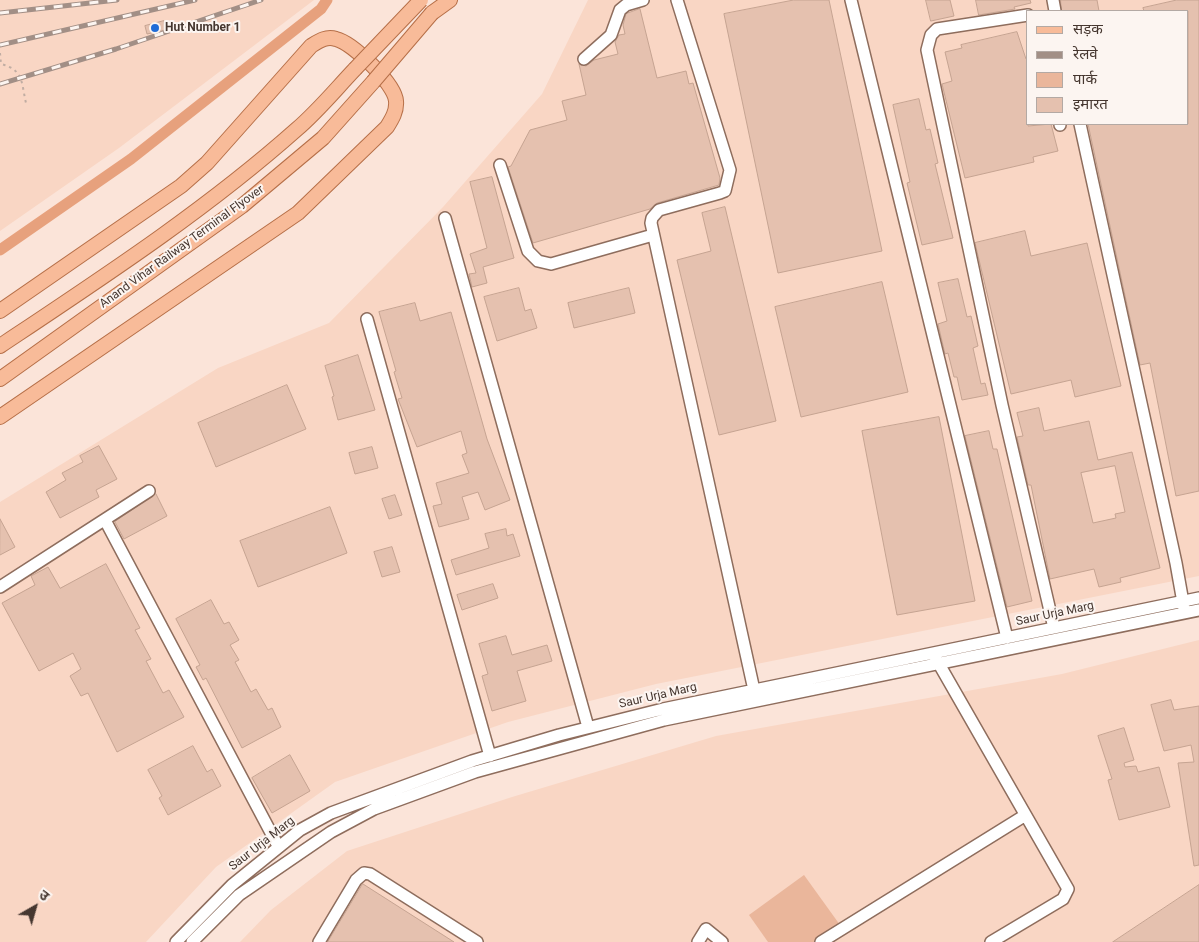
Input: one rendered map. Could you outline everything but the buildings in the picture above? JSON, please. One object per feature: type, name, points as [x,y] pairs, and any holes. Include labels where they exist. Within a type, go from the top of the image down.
[{"type":"main road","name":"Anand Vihar Railway Terminal Flyover","points":[[0,379],[242,206],[323,138],[442,0]]},
{"type":"main road","name":"Anand Vihar Railway Terminal Flyover","points":[[432,13],[450,0]]},
{"type":"main road","name":"Anand Vihar Railway Terminal Flyover","points":[[0,346],[99,280],[232,182],[298,128],[419,1]]},
{"type":"main road","points":[[0,311],[182,186],[207,163],[311,46],[327,38],[344,41],[369,64],[393,92],[396,110],[387,126],[298,213],[0,417]]},
{"type":"street","points":[[584,59],[611,35],[620,10],[626,5],[643,0]]},
{"type":"street","points":[[677,0],[730,170],[730,180],[725,191],[659,210],[652,218],[653,235],[754,690]]},
{"type":"street","points":[[851,0],[1007,638]]},
{"type":"street","points":[[1026,15],[937,29],[931,34],[928,50],[1000,395],[1054,628]]},
{"type":"street","points":[[1080,125],[1184,608]]},
{"type":"street","points":[[500,165],[528,251],[538,261],[551,264],[653,235]]},
{"type":"street","points":[[445,218],[588,727]]},
{"type":"street","points":[[367,319],[490,756]]},
{"type":"street","points":[[0,587],[149,491]]},
{"type":"street","points":[[105,520],[278,846]]},
{"type":"street","name":"Saur Urja Marg","points":[[1184,608],[1199,598]]},
{"type":"street","name":"Saur Urja Marg","points":[[176,942],[232,885],[300,830],[331,813],[490,756],[588,727],[663,708],[935,658],[1184,608],[1199,610]]},
{"type":"street","name":"Saur Urja Marg","points":[[192,942],[239,895],[331,832],[374,809],[475,772],[664,720],[935,658],[1007,638],[1054,628],[1098,625]]},
{"type":"street","points":[[935,658],[1024,816],[1068,889],[1068,894],[1063,899],[991,942]]},
{"type":"street","points":[[543,740],[547,753]]},
{"type":"street","points":[[821,942],[1024,816]]},
{"type":"street","points":[[319,942],[356,880],[364,873],[370,874],[477,942]]},
{"type":"street","points":[[698,942],[706,929],[722,942]]},
{"type":"path","points":[[0,53],[1,64],[13,67],[18,72],[26,103]]},
{"type":"shaded area","points":[[0,0],[314,0],[119,148],[0,231]]},
{"type":"shaded area","points":[[588,0],[1199,0],[1199,576],[656,684],[508,722],[335,782],[216,867],[146,942],[0,942],[0,502],[218,368],[329,323],[443,207],[542,94]]},
{"type":"shaded area","points":[[1199,640],[1199,942],[240,942],[271,910],[347,851],[512,797],[716,736],[1062,674]]},
{"type":"green space","points":[[804,875],[840,925],[817,942],[768,942],[749,915]]},
{"type":"waterway","points":[[0,250],[131,159],[321,9],[327,0]]},
{"type":"railway","points":[[0,13],[117,0]]},
{"type":"railway","points":[[0,45],[195,0]]},
{"type":"railway","points":[[0,84],[116,49],[261,0]]},
{"type":"place","name":"Hut Number 1","points":[[155,28]]}]
